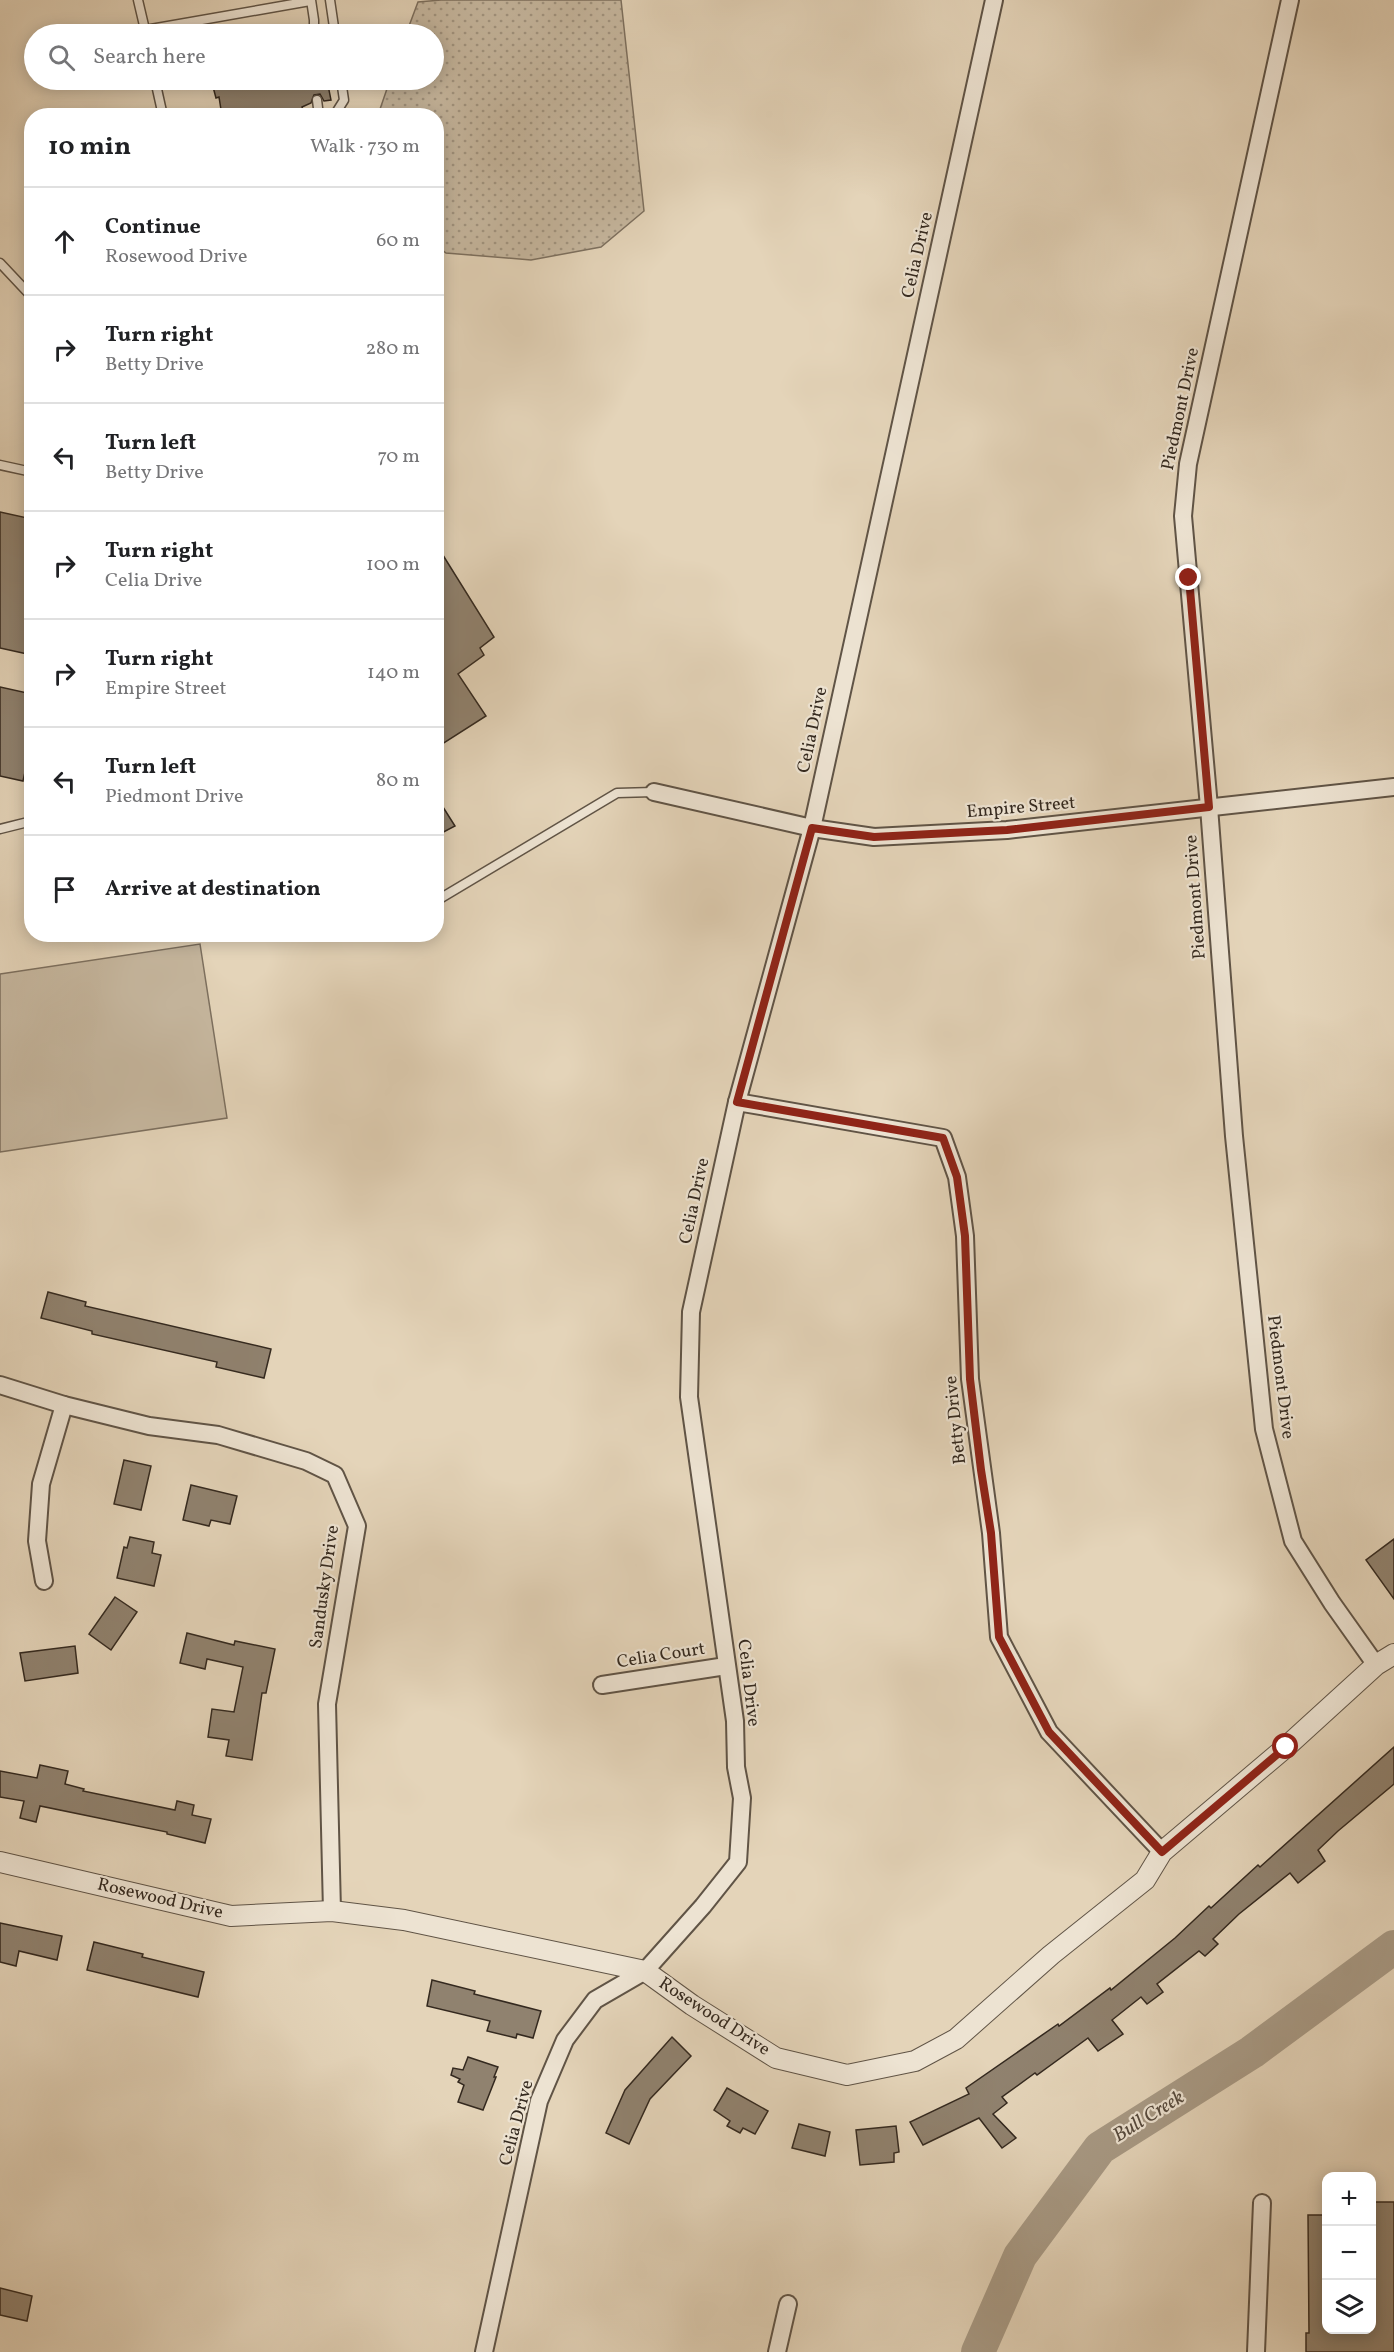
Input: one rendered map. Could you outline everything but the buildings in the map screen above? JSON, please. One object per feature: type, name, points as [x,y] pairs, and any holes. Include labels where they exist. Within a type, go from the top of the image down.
[{"type":"street","name":"Celia Drive","points":[[484,2352],[539,2101],[565,2040],[596,2001],[645,1971],[703,1906],[738,1862],[742,1798],[736,1767],[735,1722],[689,1386],[691,1312],[737,1102],[812,828],[994,0]]},
{"type":"street","name":"Piedmont Drive","points":[[1290,0],[1187,474],[1183,516],[1209,807],[1234,1136],[1264,1429],[1293,1541],[1332,1604],[1376,1665]]},
{"type":"street","name":"Empire Street","points":[[654,792],[812,828],[874,837],[985,832],[1394,787]]},
{"type":"street","name":"Betty Drive","points":[[737,1102],[943,1138],[957,1177],[965,1236],[970,1379],[991,1533],[999,1637],[1049,1732],[1162,1852]]},
{"type":"street","name":"Sandusky Drive","points":[[0,1385],[64,1405],[149,1426],[218,1435],[306,1461],[335,1475],[357,1526],[327,1704],[332,1911]]},
{"type":"street","points":[[44,1581],[37,1540],[41,1484],[64,1405]]},
{"type":"street","name":"Rosewood Drive","points":[[0,1862],[231,1916],[332,1911],[404,1920],[645,1971],[692,2005],[776,2058],[847,2075],[915,2061],[956,2039],[1051,1955],[1145,1880],[1162,1852],[1286,1747],[1376,1665],[1394,1654]]},
{"type":"street","name":"Celia Court","points":[[602,1685],[726,1666]]},
{"type":"street","points":[[1256,2352],[1262,2203]]},
{"type":"street","points":[[777,2352],[788,2304]]},
{"type":"lane","points":[[138,0],[143,24]]},
{"type":"lane","points":[[186,24],[310,0],[314,24]]},
{"type":"lane","points":[[330,0],[334,24]]},
{"type":"lane","points":[[157,90],[161,108]]},
{"type":"lane","points":[[339,108],[344,100],[342,90]]},
{"type":"lane","points":[[317,100],[318,108]]},
{"type":"lane","points":[[0,263],[24,288]]},
{"type":"lane","points":[[0,465],[24,470]]},
{"type":"lane","points":[[444,896],[617,794],[654,792]]},
{"type":"lane","points":[[0,829],[24,823]]},
{"type":"shaded area","points":[[621,0],[644,211],[601,247],[531,260],[444,251],[444,108],[380,108],[387,90],[444,90],[444,24],[410,24],[418,2]]},
{"type":"shaded area","points":[[200,944],[227,1118],[0,1152],[0,974]]},
{"type":"waterway","name":"Bull Creek","points":[[978,2352],[1020,2256],[1100,2148],[1252,2052],[1394,1947]]},
{"type":"route","points":[[1189,578],[1209,807],[1007,830],[874,837],[812,828],[737,1102],[943,1138],[957,1177],[965,1236],[970,1379],[991,1533],[999,1637],[1049,1732],[1162,1852],[1286,1747]]}]
